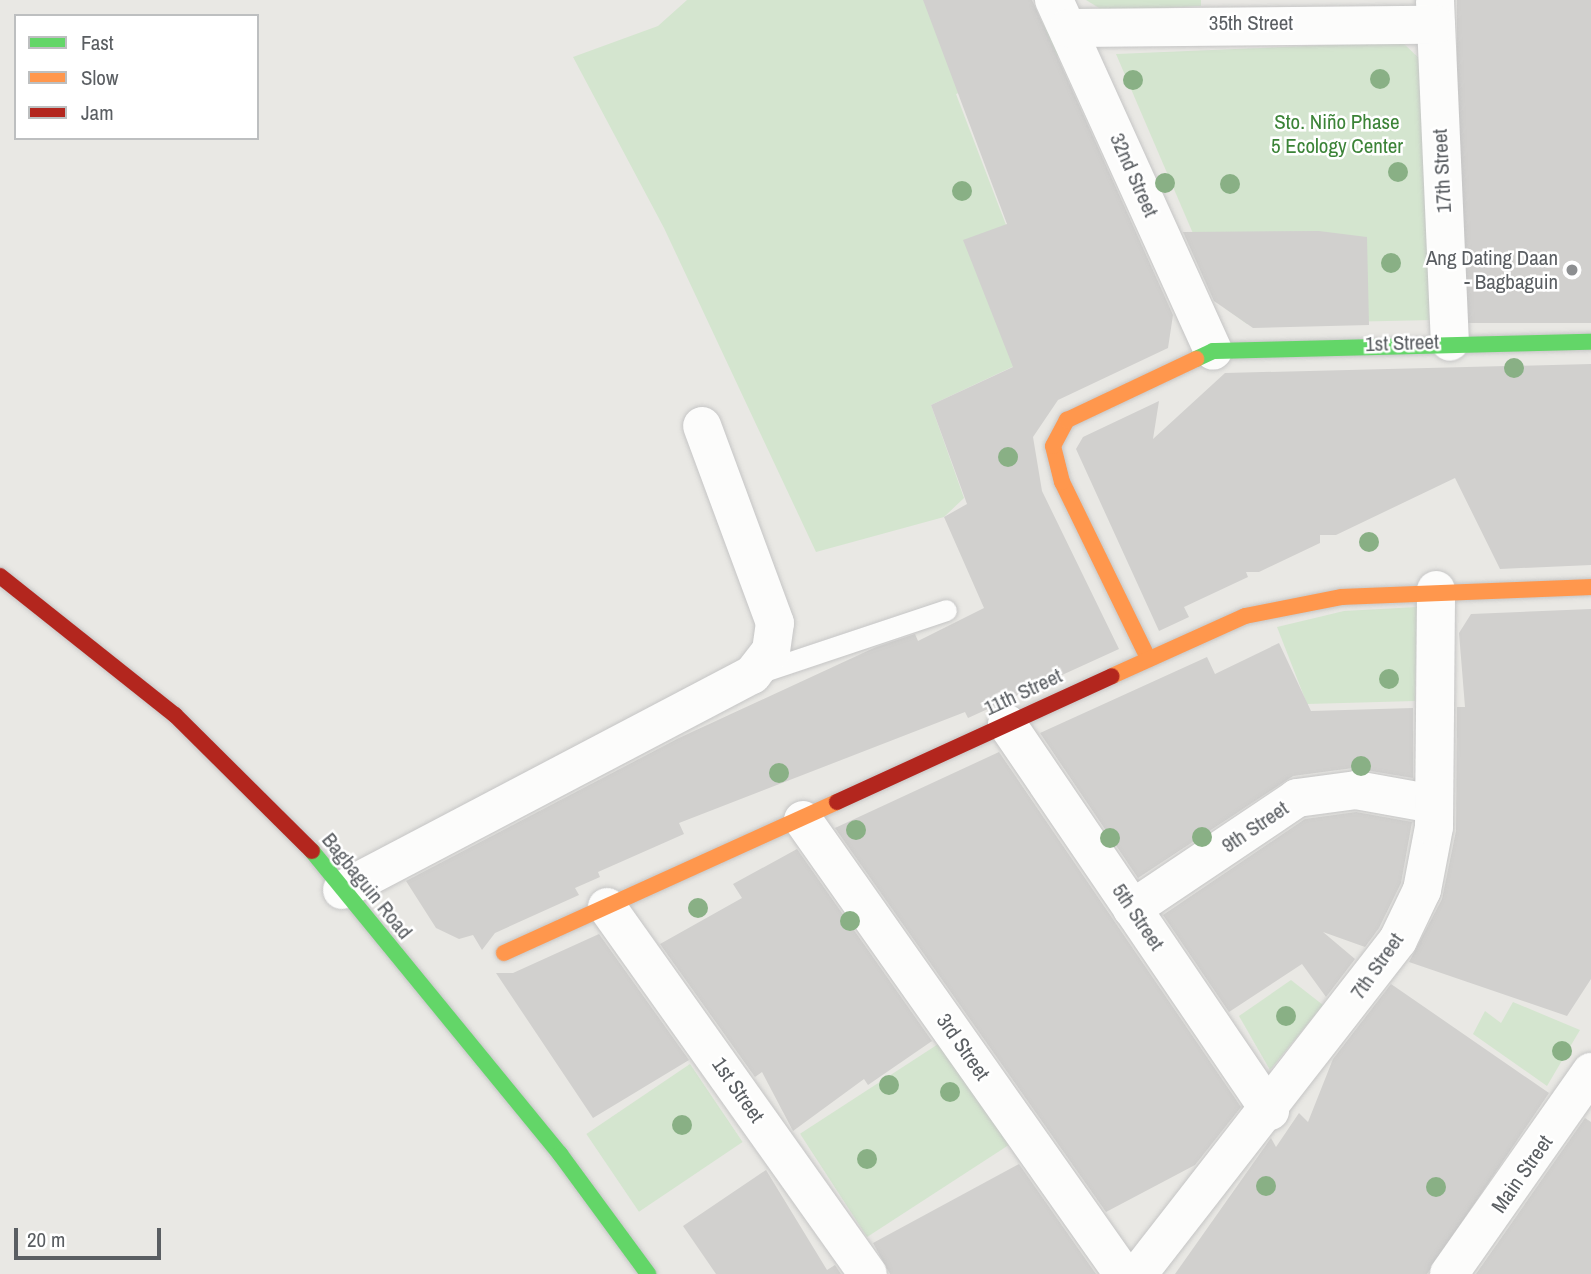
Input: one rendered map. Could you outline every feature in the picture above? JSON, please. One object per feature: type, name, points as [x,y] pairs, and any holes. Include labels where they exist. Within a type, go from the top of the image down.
[{"type":"street","name":"35th Street","points":[[1061,14],[1220,11],[1435,12]]},
{"type":"street","name":"17th Street","points":[[1435,12],[1450,342]]},
{"type":"street","name":"32nd Street","points":[[1061,14],[1213,351]]},
{"type":"street","name":"1st Street","points":[[1213,351],[1450,342],[1591,342]]},
{"type":"street","points":[[1147,656],[1062,482],[1053,446],[1067,420],[1213,351]]},
{"type":"street","points":[[342,890],[752,675],[771,651],[775,623],[702,426]]},
{"type":"street","name":"Bagbaguin Road","points":[[0,576],[175,715],[311,850],[560,1154],[648,1274]]},
{"type":"street","name":"11th Street","points":[[503,953],[803,820],[1147,656],[1245,616],[1342,597],[1436,590],[1591,587]]},
{"type":"street","name":"7th Street","points":[[1138,1274],[1270,1111],[1398,940],[1422,890],[1434,804],[1436,590]]},
{"type":"street","name":"5th Street","points":[[1007,724],[1270,1111]]},
{"type":"street","name":"9th Street","points":[[1132,909],[1297,798],[1356,790],[1434,804]]},
{"type":"street","name":"3rd Street","points":[[803,820],[1123,1274]]},
{"type":"street","name":"1st Street","points":[[607,907],[868,1274]]},
{"type":"street","name":"Main Street","points":[[1449,1274],[1591,1072]]},
{"type":"lane","points":[[752,675],[946,610]]},
{"type":"green space","points":[[687,0],[1029,0],[1061,55],[956,94],[1053,348],[931,405],[964,498],[944,517],[816,552],[664,228],[573,57],[658,26]]},
{"type":"green space","points":[[1086,0],[1201,0],[1201,6],[1104,11]]},
{"type":"green space","name":"Sto. Niño Phase 5 Ecology Center","points":[[1402,42],[1424,63],[1434,320],[1247,324],[1225,308],[1116,54]]},
{"type":"green space","points":[[1417,607],[1415,701],[1307,704],[1277,627],[1344,611]]},
{"type":"green space","points":[[1291,980],[1323,1005],[1270,1070],[1239,1016]]},
{"type":"green space","points":[[1513,1002],[1580,1030],[1547,1086],[1473,1034],[1485,1011],[1501,1023]]},
{"type":"green space","points":[[946,1039],[1013,1142],[867,1237],[800,1134]]},
{"type":"green space","points":[[690,1064],[743,1142],[639,1212],[586,1134]]},
{"type":"building","points":[[923,0],[1032,0],[1173,315],[1168,348],[1058,400],[1033,437],[1042,491],[1119,649],[968,718],[965,712],[679,823],[684,834],[598,872],[600,877],[575,888],[579,895],[495,933],[482,950],[473,935],[459,939],[436,928],[406,881],[679,738],[876,647],[915,634],[918,641],[984,608],[944,517],[967,504],[931,405],[1013,367],[963,240],[1007,224]]},
{"type":"building","points":[[1457,0],[1591,0],[1591,323],[1457,323]]},
{"type":"building","points":[[1319,231],[1367,237],[1369,325],[1253,328],[1214,301],[1183,232]]},
{"type":"building","points":[[1591,364],[1591,565],[1500,569],[1455,478],[1336,535],[1320,535],[1320,543],[1259,572],[1246,572],[1248,577],[1184,607],[1189,617],[1159,631],[1076,449],[1083,437],[1159,401],[1153,439],[1225,373]]},
{"type":"building","points":[[1591,609],[1591,979],[1567,1016],[1409,962],[1442,899],[1456,831],[1457,707],[1465,707],[1459,633],[1471,614]]},
{"type":"building","points":[[1279,643],[1311,711],[1413,708],[1413,778],[1353,768],[1293,776],[1138,878],[1040,733],[1207,657],[1215,674]]},
{"type":"building","points":[[999,752],[1241,1107],[1195,1165],[1106,1212],[835,828]]},
{"type":"building","points":[[1356,812],[1412,822],[1401,883],[1379,928],[1365,947],[1323,932],[1355,959],[1326,997],[1302,964],[1229,1012],[1163,915],[1305,819]]},
{"type":"building","points":[[797,849],[932,1041],[868,1085],[864,1079],[793,1131],[762,1072],[755,1077],[660,944],[742,898],[733,884]]},
{"type":"building","points":[[599,934],[689,1060],[593,1118],[496,973],[513,973]]},
{"type":"building","points":[[1391,984],[1549,1093],[1427,1274],[1175,1274],[1271,1138],[1276,1147],[1299,1113],[1308,1122],[1333,1059]]},
{"type":"building","points":[[1585,1118],[1591,1122],[1591,1274],[1476,1274]]},
{"type":"building","points":[[1019,1164],[1096,1274],[890,1274],[873,1243]]},
{"type":"building","points":[[766,1170],[827,1270],[835,1265],[841,1274],[716,1274],[683,1226]]},
{"type":"traffic: fast","points":[[1196,359],[1213,351],[1591,342]]},
{"type":"traffic: fast","points":[[312,851],[560,1154],[648,1274]]},
{"type":"traffic: slow","points":[[1147,656],[1062,482],[1053,446],[1067,420],[1196,359]]},
{"type":"traffic: slow","points":[[1112,676],[1245,616],[1342,597],[1591,587]]},
{"type":"traffic: slow","points":[[504,953],[837,802]]},
{"type":"traffic: jam","points":[[0,576],[175,715],[312,851]]},
{"type":"traffic: jam","points":[[837,802],[1112,676]]},
{"type":"place","name":"Ang Dating Daan - Bagbaguin","points":[[1572,270]]}]
